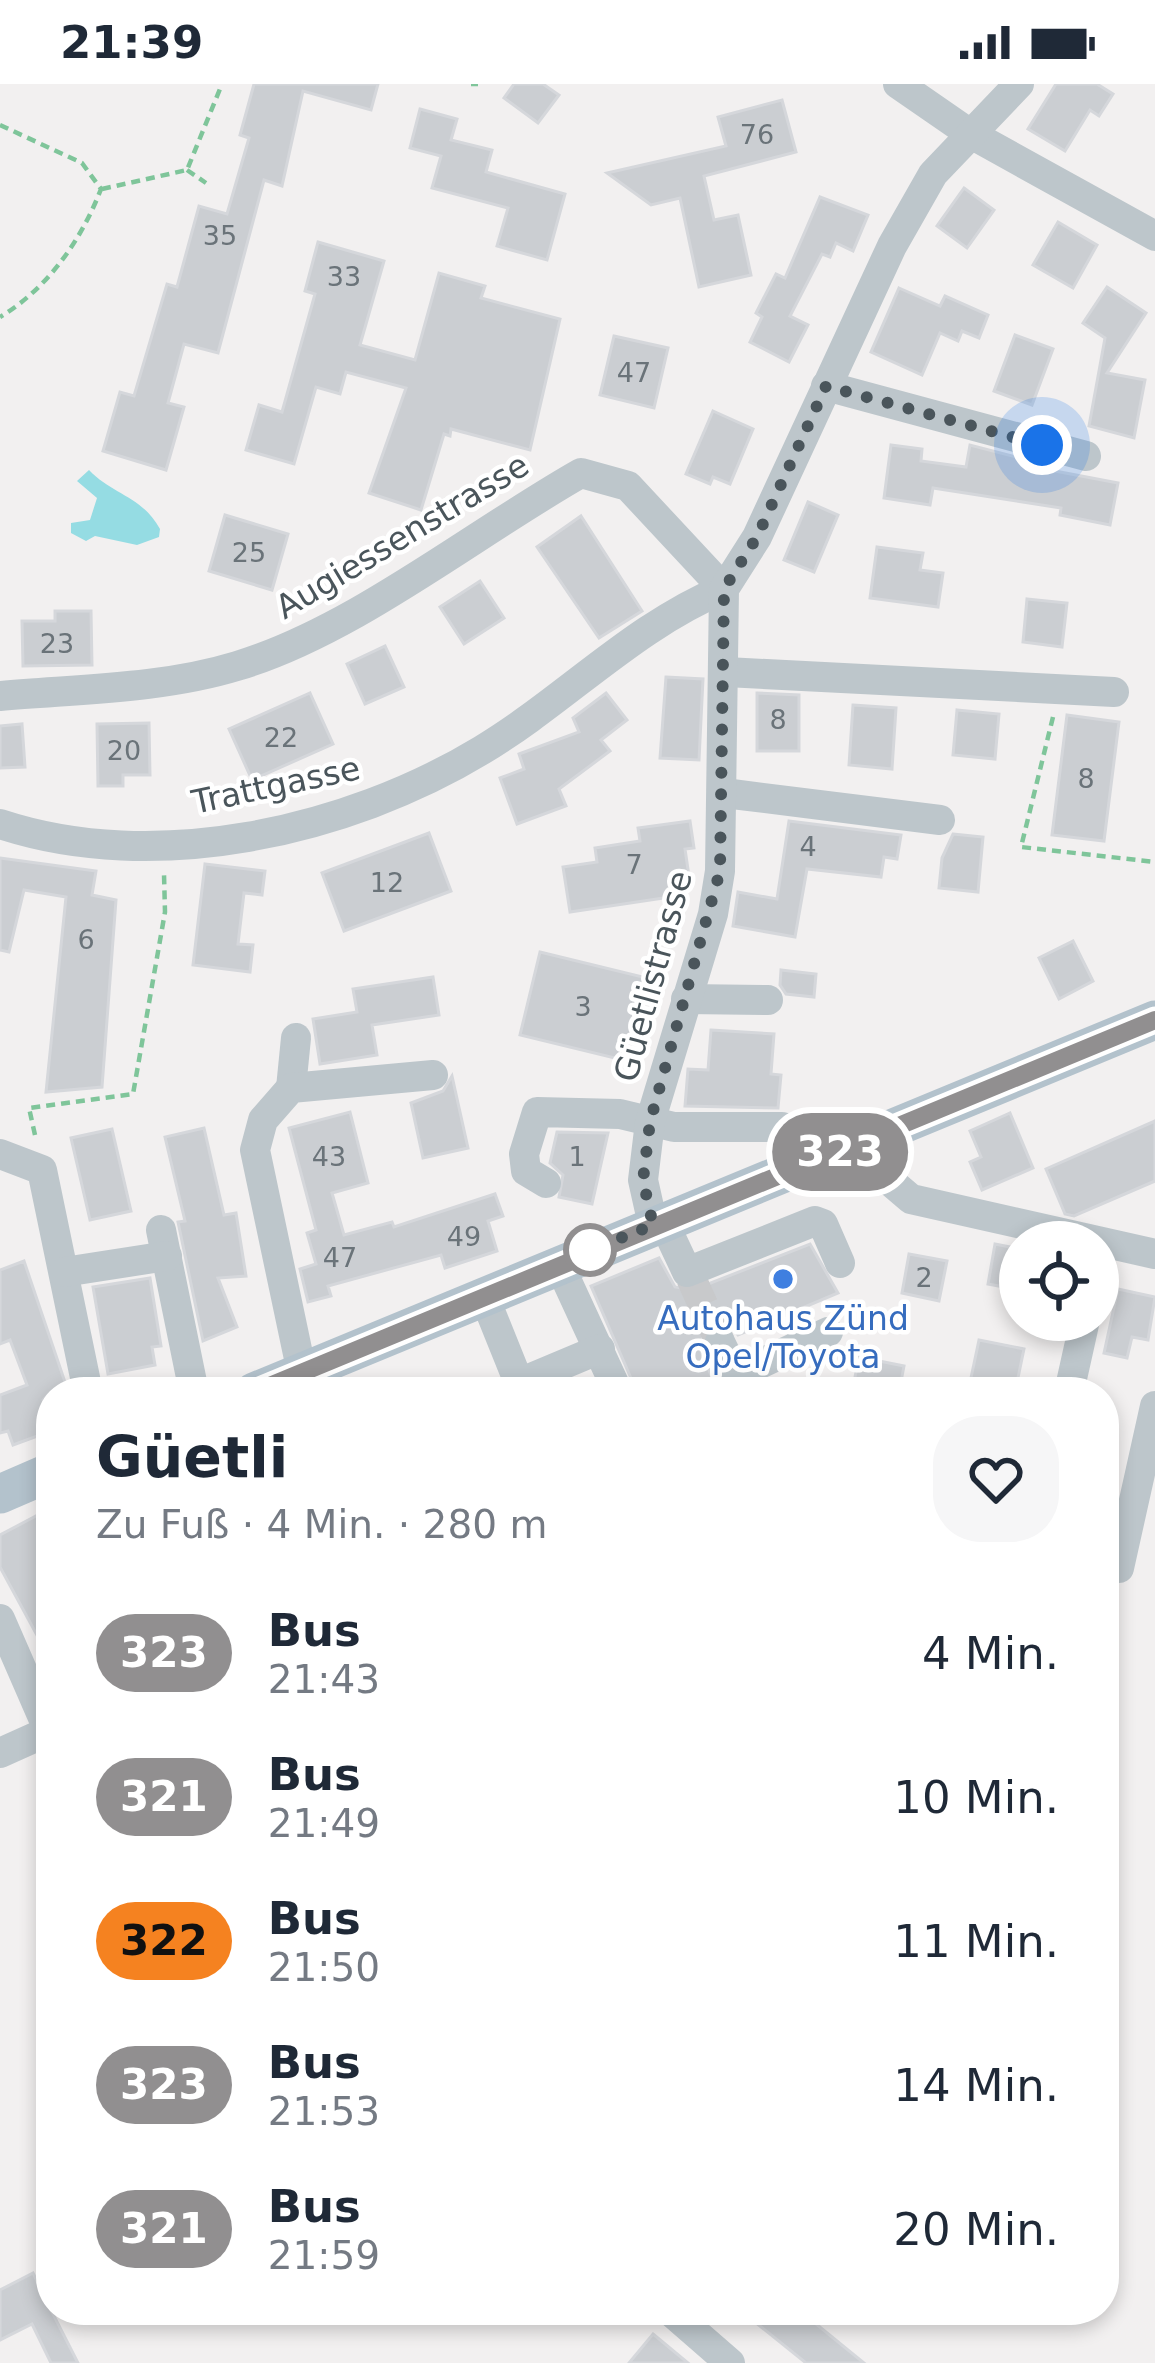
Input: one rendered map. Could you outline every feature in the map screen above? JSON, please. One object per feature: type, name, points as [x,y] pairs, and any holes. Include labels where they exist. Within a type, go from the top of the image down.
[{"type":"main road","points":[[295,1377],[1155,1020]]},
{"type":"main road","points":[[0,1493],[36,1478]]},
{"type":"street","points":[[898,84],[969,133],[1155,236]]},
{"type":"street","points":[[724,589],[757,537],[892,246],[934,174],[1019,84]]},
{"type":"street","points":[[826,386],[1086,456]]},
{"type":"street","name":"Augiessenstrasse","points":[[0,696],[189,676],[257,659],[330,626],[581,473],[628,486],[724,589]]},
{"type":"street","name":"Güetlistrasse","points":[[724,589],[724,793],[716,892],[650,1122],[643,1180],[658,1223],[689,1275],[815,1221],[824,1224],[840,1263]]},
{"type":"street","name":"Trattgasse","points":[[0,824],[81,841],[163,844],[322,820],[398,795],[483,749],[684,605],[724,589]]},
{"type":"street","points":[[726,672],[1114,692]]},
{"type":"street","points":[[724,793],[940,820]]},
{"type":"street","points":[[686,999],[768,1000]]},
{"type":"street","points":[[275,1377],[255,1150],[263,1120],[291,1088],[296,1038]]},
{"type":"street","points":[[291,1088],[433,1076]]},
{"type":"street","points":[[546,1183],[526,1172],[524,1154],[536,1112],[620,1114],[674,1127],[782,1127]]},
{"type":"street","points":[[865,1142],[884,1176],[911,1198],[999,1223]]},
{"type":"street","points":[[0,1154],[42,1170],[85,1377]]},
{"type":"street","points":[[64,1272],[164,1243],[191,1377]]},
{"type":"street","points":[[1119,1253],[1155,1254]]},
{"type":"street","points":[[559,1264],[612,1377]]},
{"type":"street","points":[[484,1296],[517,1377]]},
{"type":"street","points":[[749,1377],[828,1331]]},
{"type":"street","points":[[1072,1377],[1080,1341]]},
{"type":"street","points":[[720,1342],[736,1377]]},
{"type":"street","points":[[533,1377],[600,1349]]},
{"type":"street","points":[[1119,1568],[1155,1406]]},
{"type":"street","points":[[0,1619],[36,1701]]},
{"type":"street","points":[[0,1754],[36,1739]]},
{"type":"street","points":[[686,2325],[730,2363]]},
{"type":"path","points":[[187,170],[222,84]]},
{"type":"path","points":[[0,125],[82,163],[101,189]]},
{"type":"path","points":[[101,189],[187,170],[206,183]]},
{"type":"path","points":[[0,317],[37,295],[91,216],[101,189]]},
{"type":"path","points":[[1060,690],[1022,848],[1155,862]]},
{"type":"path","points":[[42,1170],[29,1108],[134,1094],[165,912],[164,856]]},
{"type":"water","points":[[89,470],[145,509],[160,529],[159,537],[137,545],[95,536],[86,541],[71,533],[71,523],[90,520],[97,498],[77,481]]},
{"type":"building","points":[[254,84],[378,84],[371,110],[303,91],[282,186],[264,180],[218,353],[184,344],[168,403],[184,407],[166,470],[103,451],[120,392],[134,396],[167,284],[177,287],[199,206],[227,214],[249,138],[240,135]]},
{"type":"building","points":[[514,84],[543,84],[559,95],[538,123],[504,98]]},
{"type":"building","points":[[1056,84],[1097,84],[1113,94],[1099,116],[1090,110],[1065,151],[1028,129]]},
{"type":"building","points":[[782,100],[796,152],[704,176],[714,220],[738,215],[751,275],[699,287],[680,198],[651,205],[607,173],[726,146],[718,117]]},
{"type":"building","points":[[420,109],[457,119],[451,140],[492,150],[486,172],[565,194],[547,260],[497,246],[508,208],[432,188],[441,156],[410,148]]},
{"type":"building","points":[[964,188],[994,210],[967,248],[937,226]]},
{"type":"building","points":[[820,197],[868,215],[853,251],[836,243],[830,257],[822,254],[790,316],[808,325],[789,362],[750,342],[762,317],[756,313],[776,274],[785,278]]},
{"type":"building","points":[[1058,222],[1097,245],[1073,288],[1033,265]]},
{"type":"building","points":[[318,242],[384,261],[360,345],[415,360],[439,273],[485,286],[481,298],[560,319],[530,450],[451,429],[450,436],[444,434],[421,510],[369,493],[406,388],[346,372],[340,394],[316,387],[294,464],[246,450],[259,405],[282,412],[315,294],[305,291]]},
{"type":"building","points":[[1107,287],[1146,313],[1107,373],[1145,380],[1134,438],[1089,426],[1105,338],[1083,323]]},
{"type":"building","points":[[899,288],[940,306],[945,296],[988,315],[979,338],[962,331],[958,341],[940,333],[922,375],[871,352]]},
{"type":"building","points":[[1015,335],[1053,349],[1032,405],[994,391]]},
{"type":"building","points":[[614,336],[668,348],[654,408],[600,395]]},
{"type":"building","points":[[713,411],[753,429],[730,484],[713,477],[710,484],[686,474]]},
{"type":"building","points":[[891,445],[922,449],[921,461],[966,467],[970,445],[1035,462],[1034,467],[1118,483],[1110,525],[1060,515],[1061,508],[933,488],[930,505],[884,498]]},
{"type":"building","points":[[808,502],[838,515],[814,572],[784,560]]},
{"type":"building","points":[[225,515],[288,534],[272,590],[209,571]]},
{"type":"building","points":[[581,516],[642,611],[599,638],[537,547]]},
{"type":"building","points":[[877,547],[923,553],[920,570],[943,573],[938,607],[870,598]]},
{"type":"building","points":[[480,581],[504,618],[464,644],[440,607]]},
{"type":"building","points":[[1027,599],[1067,603],[1062,647],[1023,642]]},
{"type":"building","points":[[55,611],[91,611],[92,665],[23,666],[22,621],[55,621]]},
{"type":"building","points":[[385,646],[404,687],[365,704],[347,664]]},
{"type":"building","points":[[666,677],[703,679],[699,760],[660,758]]},
{"type":"building","points":[[310,693],[333,744],[252,780],[229,729]]},
{"type":"building","points":[[606,693],[627,720],[601,740],[610,751],[559,789],[566,806],[517,824],[500,778],[524,769],[519,754],[579,732],[573,718]]},
{"type":"building","points":[[757,693],[799,695],[799,751],[757,751]]},
{"type":"building","points":[[853,705],[896,708],[892,769],[849,765]]},
{"type":"building","points":[[957,710],[999,714],[995,759],[953,755]]},
{"type":"building","points":[[1067,715],[1119,722],[1104,841],[1052,835]]},
{"type":"building","points":[[149,723],[150,775],[123,775],[123,786],[98,786],[97,724]]},
{"type":"building","points":[[22,724],[25,767],[0,768],[0,726]]},
{"type":"building","points":[[690,821],[694,848],[685,849],[690,883],[676,885],[677,896],[570,912],[563,867],[597,862],[595,848],[640,841],[638,828]]},
{"type":"building","points":[[789,821],[901,835],[897,859],[884,857],[881,877],[807,869],[795,937],[733,926],[738,892],[777,899]]},
{"type":"building","points":[[429,833],[451,891],[344,931],[322,873]]},
{"type":"building","points":[[953,834],[983,837],[978,892],[939,888],[942,858]]},
{"type":"building","points":[[0,858],[96,871],[92,895],[116,900],[102,1087],[46,1092],[66,897],[24,890],[9,952],[0,950]]},
{"type":"building","points":[[205,864],[265,871],[262,895],[244,893],[238,944],[253,945],[250,972],[193,965]]},
{"type":"building","points":[[1073,941],[1093,981],[1059,999],[1039,958]]},
{"type":"building","points":[[540,952],[647,978],[627,1061],[520,1035]]},
{"type":"building","points":[[781,970],[816,974],[814,997],[786,994],[780,985]]},
{"type":"building","points":[[433,977],[439,1015],[372,1025],[377,1055],[320,1064],[313,1019],[357,1012],[353,989]]},
{"type":"building","points":[[711,1030],[774,1034],[771,1074],[781,1075],[778,1108],[685,1106],[688,1069],[708,1070]]},
{"type":"building","points":[[452,1076],[468,1148],[423,1158],[411,1103],[443,1091]]},
{"type":"building","points":[[350,1112],[368,1183],[332,1193],[344,1235],[392,1222],[394,1227],[495,1194],[503,1216],[488,1221],[497,1251],[445,1268],[441,1255],[328,1286],[331,1296],[308,1302],[300,1269],[316,1264],[307,1233],[316,1230],[289,1128]]},
{"type":"building","points":[[1010,1113],[1033,1168],[982,1190],[970,1162],[981,1157],[970,1131]]},
{"type":"building","points":[[1155,1121],[1155,1181],[1074,1216],[1065,1214],[1046,1169]]},
{"type":"building","points":[[204,1128],[224,1215],[236,1213],[246,1276],[218,1278],[237,1327],[203,1341],[178,1222],[185,1221],[165,1137]]},
{"type":"building","points":[[112,1129],[131,1211],[90,1220],[71,1138]]},
{"type":"building","points":[[557,1132],[608,1133],[592,1204],[559,1197],[563,1175],[550,1163]]},
{"type":"building","points":[[810,1244],[838,1293],[738,1335],[730,1325],[711,1325],[703,1332],[701,1351],[712,1377],[630,1377],[591,1286],[659,1258],[675,1287],[693,1290]]},
{"type":"building","points":[[995,1244],[999,1245],[999,1286],[988,1284]]},
{"type":"building","points":[[909,1254],[947,1261],[939,1301],[902,1293]]},
{"type":"building","points":[[24,1261],[63,1377],[36,1377],[36,1437],[13,1445],[8,1431],[0,1433],[0,1395],[27,1385],[10,1340],[0,1344],[0,1270]]},
{"type":"building","points":[[150,1278],[161,1346],[152,1347],[155,1365],[108,1374],[93,1287]]},
{"type":"building","points":[[1119,1289],[1155,1297],[1148,1340],[1132,1337],[1127,1358],[1104,1353],[1107,1341],[1119,1341]]},
{"type":"building","points":[[979,1340],[1024,1349],[1018,1377],[971,1377]]},
{"type":"building","points":[[859,1357],[904,1366],[902,1377],[855,1377]]},
{"type":"building","points":[[36,1516],[36,1633],[0,1567],[0,1535]]},
{"type":"building","points":[[33,2273],[36,2325],[59,2325],[78,2363],[51,2363],[32,2324],[0,2340],[0,2290]]},
{"type":"building","points":[[759,2325],[817,2325],[864,2363],[806,2363]]},
{"type":"building","points":[[653,2334],[688,2363],[629,2363]]},
{"type":"tunnel","points":[[691,1278],[720,1342]]},
{"type":"bus line","name":"323","points":[[292,1377],[1155,1020]]},
{"type":"place","name":"Autohaus Zünd Opel/Toyota","points":[[783,1279]]},
{"type":"route","points":[[590,1250],[576,1256],[653,1225],[643,1180],[650,1122],[712,914],[720,871],[724,589],[757,537],[826,386],[1042,445]]}]
